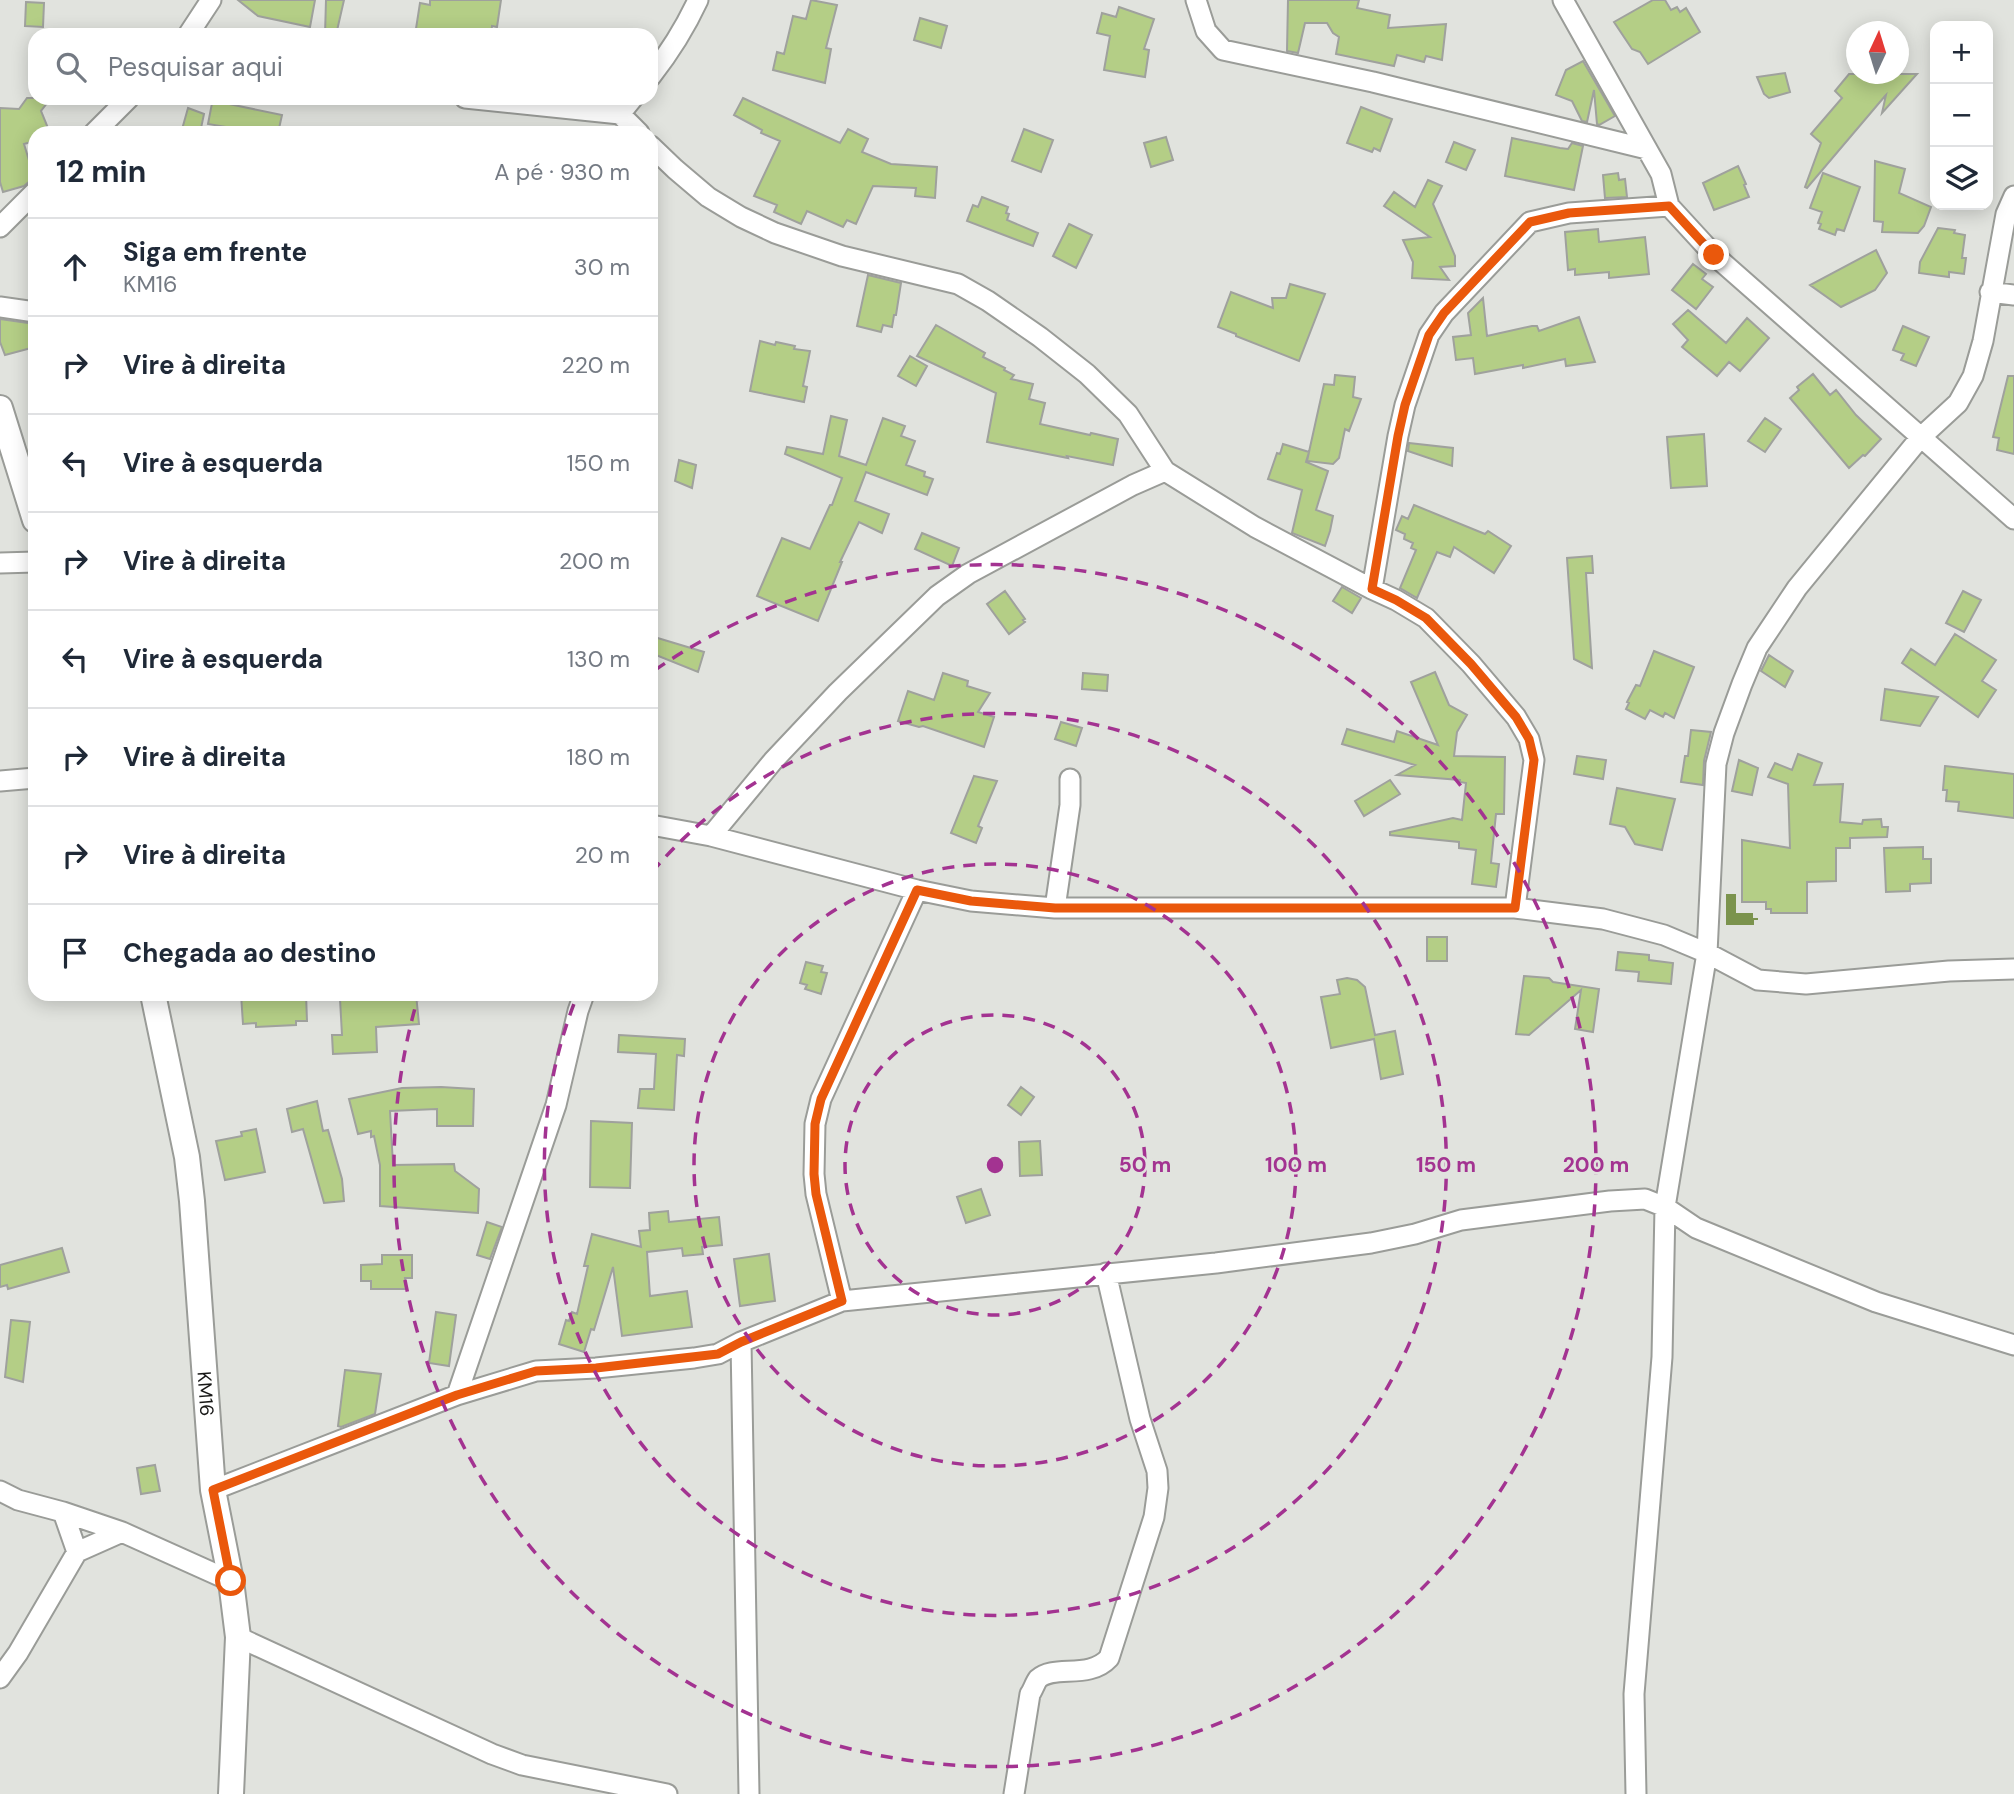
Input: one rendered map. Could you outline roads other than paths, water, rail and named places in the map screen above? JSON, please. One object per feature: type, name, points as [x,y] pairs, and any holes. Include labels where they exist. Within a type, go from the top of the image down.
[{"type":"street","points":[[193,28],[211,0]]},
{"type":"street","points":[[658,67],[688,22],[698,0]]},
{"type":"street","points":[[1196,0],[1206,32],[1223,50],[1373,82],[1647,149]]},
{"type":"street","points":[[1563,0],[1661,174],[1669,206],[1714,255],[2014,519]]},
{"type":"street","points":[[101,126],[122,105]]},
{"type":"street","points":[[533,105],[620,114],[632,126]]},
{"type":"street","points":[[620,114],[627,105]]},
{"type":"street","points":[[658,153],[708,197],[775,233],[842,256],[958,284],[988,301],[1087,374],[1128,414],[1165,471],[1255,527],[1426,618],[1507,706],[1529,739],[1534,760],[1515,908]]},
{"type":"street","points":[[1636,1794],[1634,1693],[1662,1357],[1665,1207],[1707,953],[1716,764],[1741,684],[1757,648],[1797,588],[1920,438],[1958,403],[1973,376],[1983,341],[2006,214],[2014,196]]},
{"type":"street","points":[[0,227],[28,199]]},
{"type":"street","points":[[1372,589],[1405,405],[1429,335],[1444,313],[1530,222],[1569,213],[1669,206]]},
{"type":"street","points":[[1990,292],[2014,296]]},
{"type":"street","points":[[0,307],[28,311]]},
{"type":"street","points":[[0,408],[28,498]]},
{"type":"street","points":[[711,836],[773,761],[819,712],[937,596],[968,574],[1133,485],[1165,471]]},
{"type":"street","points":[[0,563],[28,562]]},
{"type":"street","points":[[0,781],[28,779]]},
{"type":"street","points":[[1055,908],[1070,805],[1070,779]]},
{"type":"street","points":[[658,826],[711,836],[917,890],[971,901],[1055,908],[1515,908],[1602,919],[1664,936],[1707,953],[1758,980],[1806,984],[1949,971],[2014,970]]},
{"type":"street","points":[[842,1301],[816,1194],[815,1124],[821,1099],[917,890]]},
{"type":"street","name":"KM16","points":[[154,1001],[187,1157],[213,1490],[231,1581],[237,1637],[231,1794]]},
{"type":"street","points":[[457,1395],[556,1105],[582,1001]]},
{"type":"street","points":[[213,1490],[457,1395],[536,1371],[596,1368],[718,1354],[842,1301],[1216,1263],[1371,1242],[1415,1234],[1461,1220],[1645,1199],[1665,1207],[1696,1228],[1876,1301],[2014,1345]]},
{"type":"street","points":[[1014,1794],[1030,1694],[1038,1679],[1046,1674],[1093,1669],[1102,1666],[1109,1658],[1154,1517],[1158,1488],[1157,1471],[1140,1419],[1106,1273]]},
{"type":"street","points":[[741,1342],[749,1794]]},
{"type":"street","points":[[0,1491],[18,1500],[63,1511],[122,1532],[231,1581]]},
{"type":"street","points":[[63,1511],[77,1552]]},
{"type":"street","points":[[0,1678],[18,1653],[77,1552],[122,1532]]},
{"type":"street","points":[[237,1637],[502,1758],[522,1765],[667,1794]]}]
